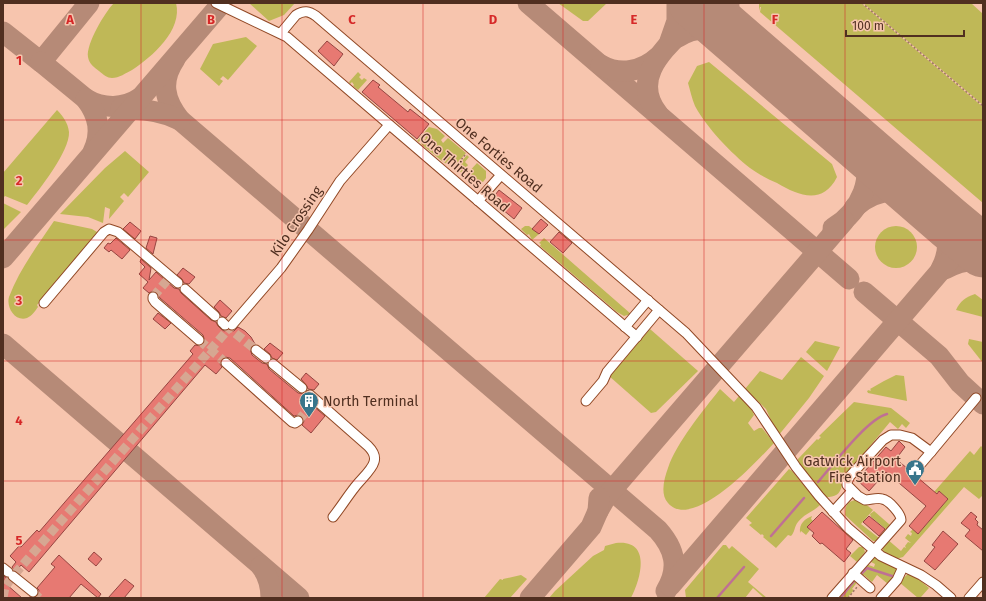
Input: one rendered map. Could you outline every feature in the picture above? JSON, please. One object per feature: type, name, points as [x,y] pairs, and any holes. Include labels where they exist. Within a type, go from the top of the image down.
[{"type":"lane","name":"One Thirties Road","points":[[216,3],[287,37],[637,337]]},
{"type":"lane","name":"One Forties Road","points":[[277,31],[296,15],[305,11],[316,16],[686,333],[759,411],[779,444],[796,467],[848,528],[881,556],[931,582],[951,598]]},
{"type":"lane","name":"Kilo Crossing","points":[[185,289],[224,322],[278,271],[308,230],[336,186],[388,125]]},
{"type":"lane","points":[[478,201],[501,175]]},
{"type":"lane","points":[[44,303],[105,231],[109,229],[114,230],[178,283]]},
{"type":"lane","points":[[153,297],[155,302],[199,340]]},
{"type":"lane","points":[[625,327],[648,300]]},
{"type":"lane","points":[[586,400],[602,382],[607,372],[659,310]]},
{"type":"lane","points":[[256,350],[302,388]]},
{"type":"lane","points":[[226,363],[295,422]]},
{"type":"lane","points":[[913,473],[976,398]]},
{"type":"lane","points":[[314,399],[368,446],[373,451],[375,460],[373,465],[333,517]]},
{"type":"lane","points":[[832,598],[900,522],[900,515],[883,499],[865,500],[847,485],[848,479],[888,436],[897,435],[911,438],[931,452]]},
{"type":"lane","points":[[833,512],[852,490]]},
{"type":"lane","points":[[881,598],[897,580],[903,567]]},
{"type":"lane","points":[[8,572],[33,592]]},
{"type":"lane","points":[[853,573],[870,588]]},
{"type":"lane","points":[[969,598],[983,582]]},
{"type":"path","points":[[862,3],[983,106]]},
{"type":"path","points":[[448,176],[470,149]]},
{"type":"path","points":[[848,598],[862,581]]},
{"type":"shaded area","points":[[114,3],[176,3],[177,13],[175,23],[170,33],[157,50],[132,70],[112,78],[106,76],[94,67],[88,57],[88,51],[101,21]]},
{"type":"shaded area","points":[[249,3],[295,3],[284,15],[269,21]]},
{"type":"shaded area","points":[[558,3],[607,3],[588,21],[583,21]]},
{"type":"shaded area","points":[[759,3],[861,3],[983,107],[983,203],[760,12],[761,7],[759,11]]},
{"type":"shaded area","points":[[863,3],[971,3],[983,14],[983,105]]},
{"type":"shaded area","points":[[246,37],[257,46],[228,80],[223,76],[220,79],[223,81],[219,86],[200,69],[213,44]]},
{"type":"shaded area","points":[[709,62],[832,164],[837,177],[825,192],[818,195],[802,194],[767,178],[743,162],[712,131],[695,106],[688,83],[697,66]]},
{"type":"shaded area","points":[[358,72],[361,75],[359,77],[362,80],[364,78],[367,80],[358,90],[353,86],[354,85],[352,82],[350,84],[349,82]]},
{"type":"shaded area","points":[[57,110],[65,120],[69,132],[65,149],[53,170],[27,205],[5,196],[3,198],[3,173]]},
{"type":"shaded area","points":[[429,127],[437,129],[445,136],[441,140],[443,143],[448,138],[466,153],[453,168],[421,144],[426,138],[424,136],[419,142],[417,141]]},
{"type":"shaded area","points":[[125,151],[149,172],[128,197],[124,193],[120,197],[124,201],[109,219],[110,209],[105,207],[103,223],[88,217],[60,214],[105,168]]},
{"type":"shaded area","points":[[467,155],[469,157],[465,162],[468,165],[462,173],[455,169]]},
{"type":"shaded area","points":[[477,163],[486,171],[486,178],[483,182],[466,175]]},
{"type":"shaded area","points":[[3,203],[21,212],[3,230]]},
{"type":"shaded area","points":[[54,221],[92,229],[97,232],[97,235],[37,305],[38,307],[32,315],[23,319],[19,318],[12,313],[10,309],[8,301],[9,297],[23,267]]},
{"type":"shaded area","points":[[525,226],[529,226],[539,234],[532,240],[529,234],[527,235],[521,229]]},
{"type":"shaded area","points":[[892,226],[900,226],[908,229],[914,235],[917,247],[914,259],[908,265],[900,268],[892,268],[884,265],[878,259],[875,251],[875,243],[878,235],[884,229]]},
{"type":"shaded area","points":[[544,238],[631,314],[624,316],[617,312],[540,246],[541,244],[539,243]]},
{"type":"shaded area","points":[[975,294],[983,300],[983,317],[956,310],[959,304],[969,296]]},
{"type":"shaded area","points":[[650,329],[698,371],[656,412],[651,413],[609,376]]},
{"type":"shaded area","points":[[969,339],[983,342],[983,363],[968,344]]},
{"type":"shaded area","points":[[815,341],[840,347],[827,371],[806,352]]},
{"type":"shaded area","points":[[801,357],[824,376],[809,398],[778,436],[766,409],[745,389],[760,371],[782,380]]},
{"type":"shaded area","points":[[896,375],[904,376],[907,401],[868,393],[867,391],[870,391],[870,389]]},
{"type":"shaded area","points":[[720,389],[734,402],[739,396],[751,408],[754,415],[748,423],[754,431],[762,428],[774,443],[754,464],[724,490],[708,501],[693,508],[679,509],[668,503],[664,495],[664,482],[667,472],[677,448],[698,417]]},
{"type":"shaded area","points":[[854,402],[891,408],[910,423],[906,428],[902,424],[898,429],[890,422],[840,482],[842,485],[838,493],[832,497],[826,497],[798,462],[798,459]]},
{"type":"shaded area","points":[[981,446],[983,448],[983,495],[979,499],[964,487],[903,557],[896,559],[884,553],[882,547],[887,539],[901,551],[904,547],[906,548],[905,546],[908,542],[911,543],[905,538],[908,534],[911,536],[912,533],[910,532],[913,529],[918,534],[948,499],[939,491],[937,493],[934,492],[970,451],[974,455]]},
{"type":"shaded area","points":[[789,469],[820,505],[800,519],[791,536],[788,535],[776,548],[763,537],[764,536],[762,534],[761,535],[749,525],[752,523],[746,518]]},
{"type":"shaded area","points":[[855,500],[863,502],[873,510],[861,524],[879,538],[876,541],[873,541],[845,515],[847,506],[850,502]]},
{"type":"shaded area","points":[[874,511],[890,525],[887,530],[871,517],[870,514]]},
{"type":"shaded area","points":[[812,516],[811,519],[813,521],[807,527],[810,530],[806,535],[801,531],[800,533],[800,527],[803,522]]},
{"type":"shaded area","points":[[616,543],[627,543],[635,547],[639,554],[641,562],[640,571],[635,590],[631,598],[549,598],[593,556],[604,550],[605,546]]},
{"type":"shaded area","points":[[723,545],[726,545],[729,549],[732,546],[759,569],[748,582],[767,598],[764,598],[753,588],[745,598],[686,598],[685,590]]},
{"type":"shaded area","points":[[859,547],[863,547],[865,552],[857,562],[850,556]]},
{"type":"shaded area","points":[[876,557],[896,568],[896,574],[888,584],[877,575],[872,582],[864,575],[861,577],[858,574],[866,564],[874,567],[875,564],[869,561]]},
{"type":"shaded area","points":[[909,573],[929,588],[921,597],[922,598],[918,598],[899,582]]},
{"type":"shaded area","points":[[521,575],[527,579],[510,598],[484,598],[500,579],[503,580]]},
{"type":"shaded area","points":[[855,578],[858,581],[852,589],[854,590],[847,598],[838,598]]},
{"type":"building","points":[[327,41],[343,54],[334,66],[318,51]]},
{"type":"building","points":[[373,80],[380,85],[378,87],[408,112],[410,109],[429,124],[417,139],[362,92]]},
{"type":"building","points":[[499,190],[522,208],[514,219],[491,200]]},
{"type":"building","points":[[541,219],[548,225],[539,234],[532,229]]},
{"type":"building","points":[[130,222],[141,231],[135,239],[123,229]]},
{"type":"building","points":[[559,232],[572,243],[563,253],[550,242]]},
{"type":"building","points":[[150,236],[157,238],[153,254],[146,248]]},
{"type":"building","points":[[116,238],[130,250],[122,259],[111,250],[109,252],[104,248],[108,243],[110,244]]},
{"type":"building","name":"North Terminal","points":[[141,259],[151,268],[149,280],[156,272],[174,288],[179,289],[181,293],[211,320],[216,322],[224,331],[234,331],[238,327],[245,331],[255,344],[250,349],[252,355],[262,363],[267,364],[269,369],[298,393],[304,394],[306,400],[325,416],[311,433],[302,425],[304,421],[303,417],[298,415],[294,416],[230,358],[225,357],[221,359],[220,364],[222,367],[216,374],[205,365],[29,572],[21,565],[16,571],[12,567],[16,562],[10,556],[37,530],[39,532],[193,354],[190,351],[195,345],[201,346],[205,342],[203,335],[160,298],[156,292],[153,291],[149,293],[143,288],[148,282],[139,274],[145,267],[140,262]]},
{"type":"building","points":[[183,268],[195,277],[189,284],[184,283],[177,275]]},
{"type":"building","points":[[220,300],[232,311],[226,318],[221,316],[214,307]]},
{"type":"building","points":[[158,313],[171,323],[165,329],[153,319]]},
{"type":"building","points":[[270,343],[283,353],[277,360],[272,358],[264,349]]},
{"type":"building","points":[[306,373],[319,384],[314,390],[308,389],[301,379]]},
{"type":"building","name":"Gatwick Airport Fire Station","points":[[899,441],[905,447],[896,459],[908,469],[907,472],[909,477],[912,479],[917,477],[937,494],[939,491],[948,499],[918,534],[909,526],[926,506],[886,472],[869,491],[857,480],[886,447],[891,451]]},
{"type":"building","points":[[822,512],[853,540],[846,549],[851,553],[844,562],[822,543],[820,544],[812,536],[814,533],[807,527]]},
{"type":"building","points":[[971,512],[977,517],[975,519],[978,522],[977,525],[983,530],[983,551],[965,536],[970,530],[961,523]]},
{"type":"building","points":[[869,516],[885,529],[879,536],[863,522]]},
{"type":"building","points":[[943,531],[958,544],[935,570],[924,561],[935,547],[932,545]]},
{"type":"building","points":[[94,552],[102,559],[96,566],[88,559]]},
{"type":"building","points":[[59,555],[101,594],[98,598],[81,584],[69,598],[35,598],[38,595],[39,590],[37,588],[55,567],[51,564]]},
{"type":"building","points":[[4,576],[9,580],[6,584],[22,598],[3,598]]},
{"type":"building","points":[[125,579],[134,586],[124,598],[108,598]]},
{"type":"waterway","points":[[818,482],[860,433],[870,424],[887,414]]},
{"type":"waterway","points":[[771,536],[804,498]]},
{"type":"waterway","points":[[717,598],[744,567]]},
{"type":"waterway","points":[[860,575],[867,568],[892,576]]},
{"type":"waterway","points":[[842,596],[855,580]]},
{"type":"taxiway","points":[[3,32],[41,62],[89,3]]},
{"type":"taxiway","points":[[3,258],[222,3]]},
{"type":"taxiway","points":[[528,3],[849,279]]},
{"type":"taxiway","points":[[670,41],[677,21],[677,3]]},
{"type":"taxiway","points":[[658,114],[651,102],[648,90],[648,79],[652,69],[657,59],[665,49],[711,3]]},
{"type":"taxiway","points":[[729,3],[729,14],[732,25],[736,35],[743,44]]},
{"type":"taxiway","points":[[678,37],[688,32],[697,30],[714,30],[731,37],[747,49]]},
{"type":"taxiway","points":[[601,65],[616,70],[631,70],[645,66],[658,57]]},
{"type":"taxiway","points":[[175,59],[167,75],[166,90],[170,105],[180,120],[658,530],[668,544],[674,559],[673,574],[666,591]]},
{"type":"taxiway","points":[[41,62],[86,99],[99,105],[120,106],[134,102],[140,98]]},
{"type":"taxiway","points":[[86,99],[94,112],[98,125],[98,138],[93,152]]},
{"type":"taxiway","points":[[121,108],[158,112],[180,120]]},
{"type":"taxiway","points":[[833,228],[851,213],[858,203],[866,181],[867,170],[864,158],[859,147],[846,134]]},
{"type":"taxiway","points":[[855,207],[873,195],[892,191],[910,194],[926,202],[938,215],[946,231],[947,250],[941,269]]},
{"type":"taxiway","points":[[937,212],[957,228],[983,235]]},
{"type":"taxiway","points":[[598,511],[606,497],[844,221]]},
{"type":"taxiway","points":[[670,586],[955,254],[973,242],[983,240]]},
{"type":"taxiway","points":[[945,269],[973,260],[983,261]]},
{"type":"taxiway","points":[[864,292],[939,356],[960,383],[983,404]]},
{"type":"taxiway","points":[[3,344],[299,598]]},
{"type":"taxiway","points":[[530,598],[591,527],[598,511],[599,498]]},
{"type":"taxiway","points":[[261,566],[269,581],[271,598]]},
{"type":"runway","points":[[695,3],[983,251]]},
{"type":"tunnel","points":[[153,297],[169,278]]},
{"type":"tunnel","points":[[225,325],[256,350]]},
{"type":"tunnel","points":[[3,598],[5,587],[13,576],[232,325]]},
{"type":"tunnel","points":[[199,340],[226,363]]},
{"type":"tunnel","points":[[298,421],[314,402]]},
{"type":"tunnel","points":[[33,592],[39,598]]},
{"type":"place","name":"North Terminal","points":[[309,418]]},
{"type":"place","name":"Gatwick Airport Fire Station","points":[[915,486]]}]
